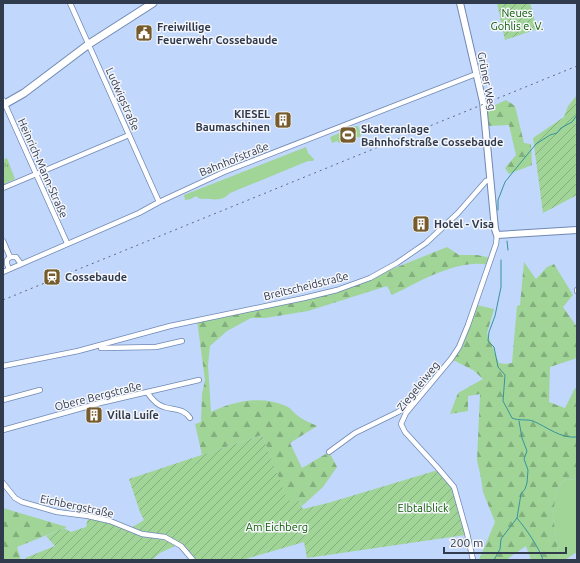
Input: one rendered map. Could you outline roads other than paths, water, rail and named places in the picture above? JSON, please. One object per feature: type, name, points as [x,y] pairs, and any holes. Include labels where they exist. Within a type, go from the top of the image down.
[{"type":"main road","points":[[4,103],[24,93],[89,44],[153,3]]},
{"type":"street","name":"Ludwigstraße","points":[[70,3],[159,202]]},
{"type":"street","name":"Grüner Weg","points":[[460,3],[483,104],[495,229],[497,235]]},
{"type":"street","name":"Bahnhofstraße","points":[[3,272],[139,213],[159,202],[224,172],[476,74]]},
{"type":"street","name":"Heinrich-Mann-Straße","points":[[4,103],[67,243]]},
{"type":"street","points":[[3,188],[130,135]]},
{"type":"street","name":"Breitscheidstraße","points":[[3,366],[93,348],[170,326],[310,297],[337,290],[370,278],[397,263],[426,243],[458,213],[486,181],[490,180]]},
{"type":"street","points":[[497,235],[577,230]]},
{"type":"street","name":"Ziegeleiweg","points":[[472,560],[467,533],[454,487],[402,428],[401,424],[415,401],[451,359],[459,347],[468,326],[496,244],[497,235]]},
{"type":"street","points":[[3,241],[10,257]]},
{"type":"street","points":[[10,257],[16,257],[21,264]]},
{"type":"street","points":[[8,269],[7,260],[10,257]]},
{"type":"street","name":"Breitscheidstraße","points":[[93,348],[156,347],[182,341]]},
{"type":"street","name":"Obere Bergstraße","points":[[3,430],[100,403],[199,380]]},
{"type":"street","points":[[3,400],[40,390]]},
{"type":"street","points":[[147,392],[159,405],[165,408],[172,408],[184,412],[190,418]]},
{"type":"street","points":[[329,452],[355,433],[398,412],[415,401]]},
{"type":"street","name":"Eichbergstraße","points":[[3,483],[15,498],[22,502],[57,512],[88,516],[110,522],[142,534],[165,538],[181,546],[194,560]]},
{"type":"waterway","points":[[498,210],[498,200],[505,182],[536,144],[550,135],[557,133],[561,128],[572,122],[577,115]]},
{"type":"waterway","points":[[507,241],[508,250]]},
{"type":"waterway","points":[[501,260],[501,287],[488,341],[494,347],[498,367],[505,375],[503,401],[512,418],[533,421],[554,432],[565,436],[577,437]]},
{"type":"waterway","points":[[519,421],[522,438],[527,451],[524,459],[528,470],[527,483],[521,494],[517,518],[535,544],[543,560]]},
{"type":"waterway","points":[[494,560],[500,549],[501,539],[517,518]]},
{"type":"railway","points":[[3,300],[577,66]]},
{"type":"place","name":"Freiwillige Feuerwehr Cossebaude","points":[[144,33]]},
{"type":"place","name":"KIESEL Baumaschinen","points":[[283,120]]},
{"type":"place","name":"Skateranlage Bahnhofstraße Cossebaude","points":[[348,135]]},
{"type":"place","name":"Hotel - Visa","points":[[421,224]]},
{"type":"place","name":"Cossebaude","points":[[52,277]]},
{"type":"place","name":"Villa Luiſe","points":[[94,415]]},
{"type":"park label","name":"Neues Gohlis e. V.","points":[[517,19]]},
{"type":"park label","name":"Elbtalblick","points":[[423,508]]},
{"type":"park label","name":"Am Eichberg","points":[[277,527]]}]
